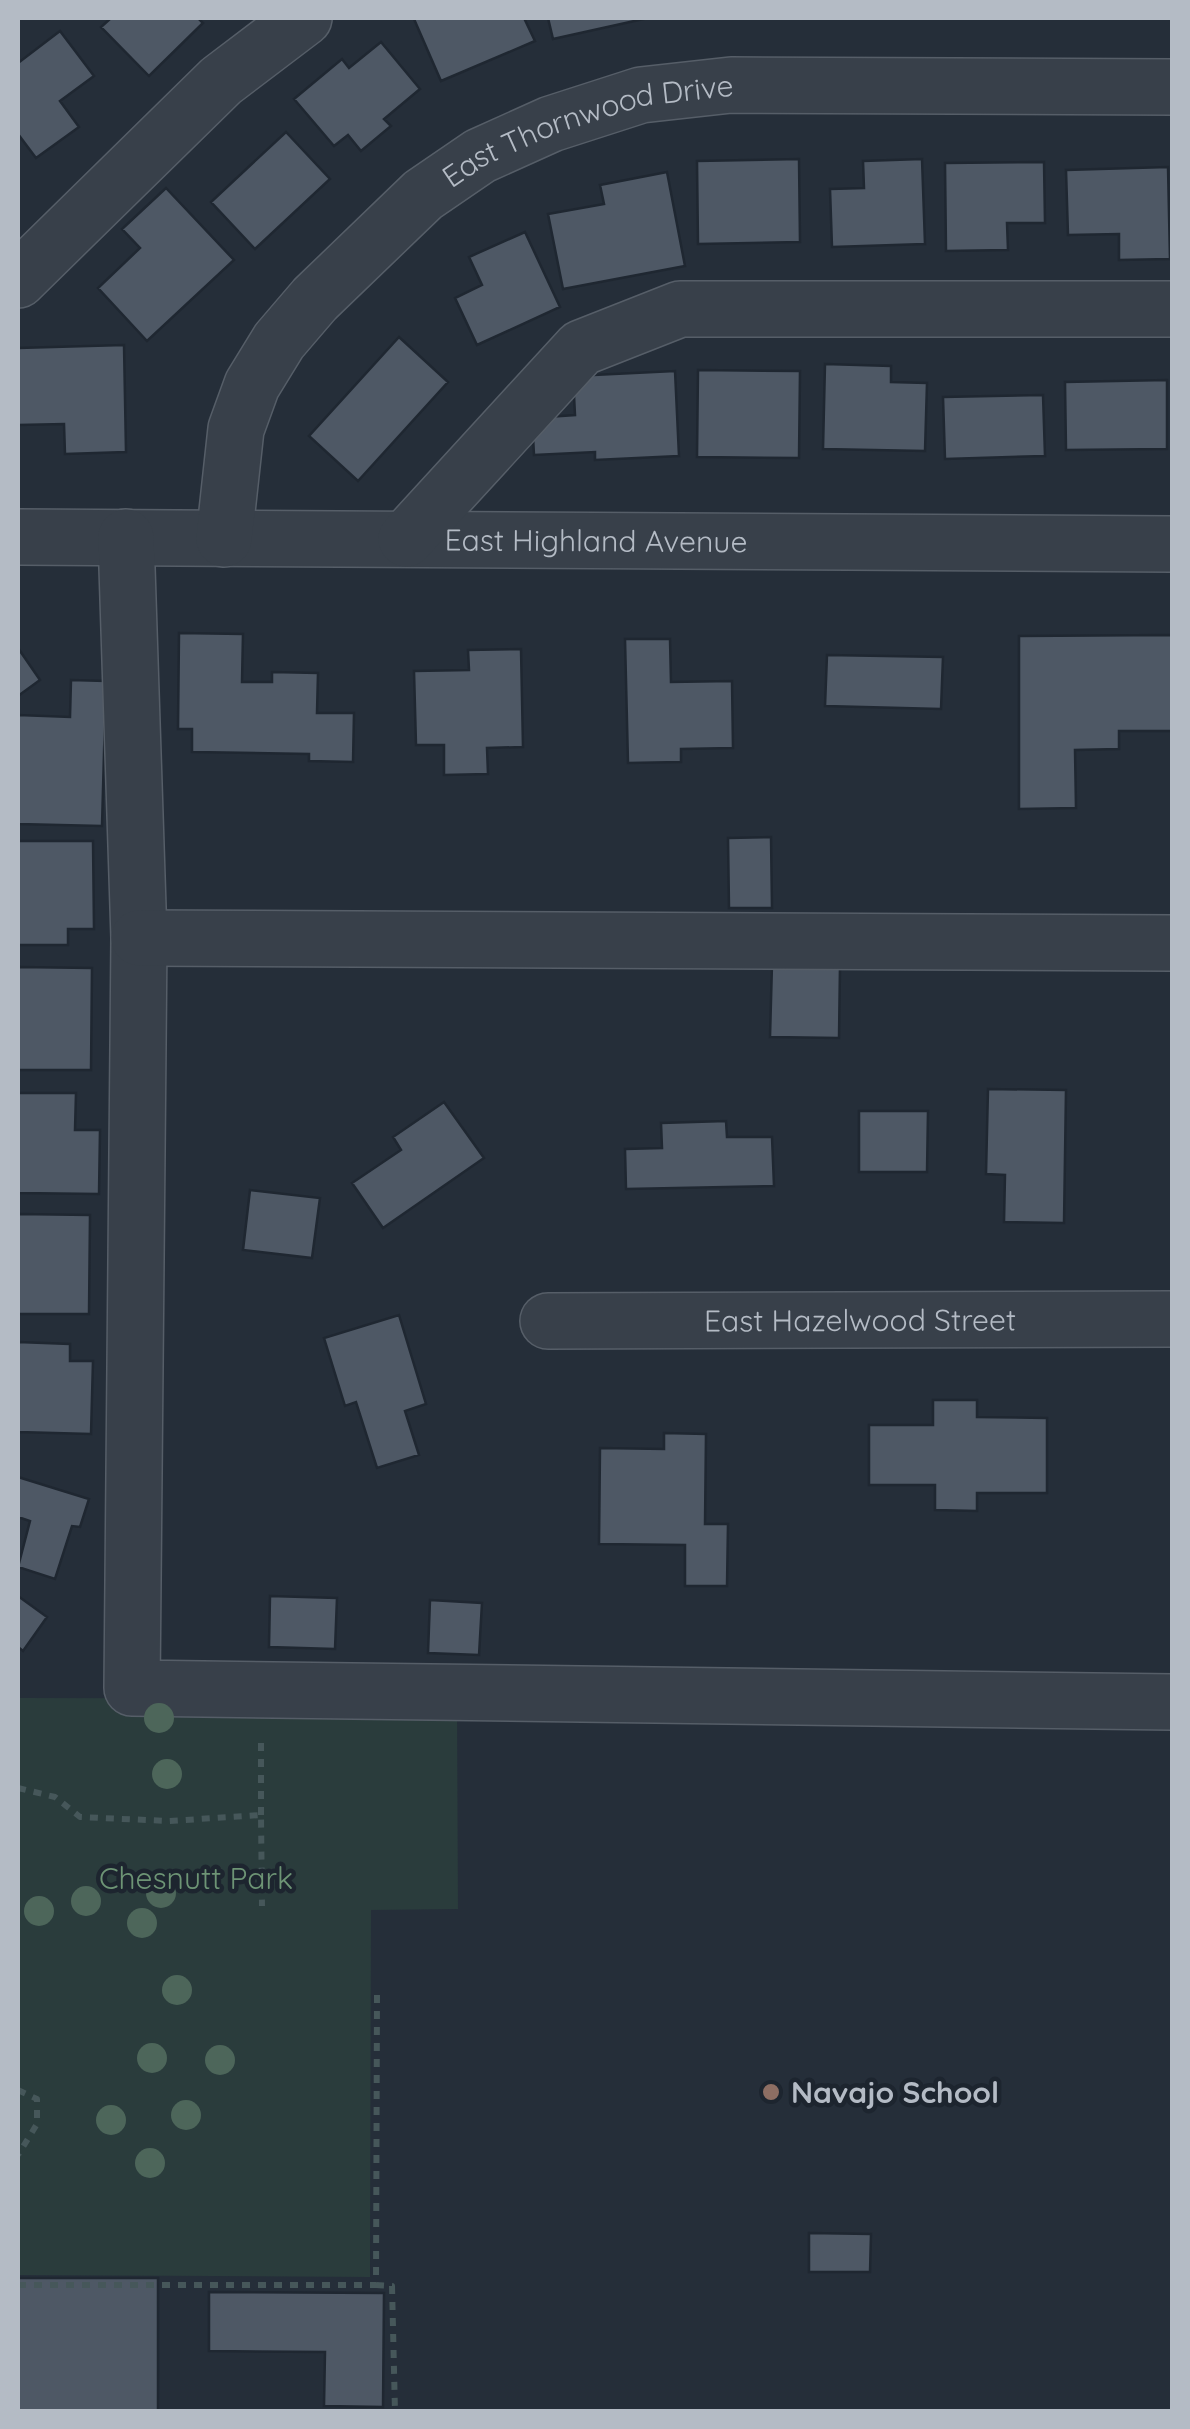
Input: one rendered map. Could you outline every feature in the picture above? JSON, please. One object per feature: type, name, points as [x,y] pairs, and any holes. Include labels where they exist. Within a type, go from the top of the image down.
[{"type":"street","points":[[18,280],[221,81],[304,18]]},
{"type":"street","name":"East Thornwood Drive","points":[[224,538],[236,430],[252,385],[279,341],[315,298],[423,195],[480,156],[550,124],[641,95],[731,85],[1172,87]]},
{"type":"street","points":[[406,539],[581,348],[680,310],[1172,309]]},
{"type":"street","name":"East Highland Avenue","points":[[18,537],[1172,544]]},
{"type":"street","points":[[126,537],[139,938],[132,1688],[1172,1702]]},
{"type":"street","points":[[139,938],[1172,943]]},
{"type":"street","name":"East Hazelwood Street","points":[[548,1320],[1172,1320]]},
{"type":"path","points":[[261,1723],[262,1906]]},
{"type":"path","points":[[18,1788],[55,1798],[80,1817],[169,1821],[261,1815]]},
{"type":"path","points":[[376,2285],[377,1994]]},
{"type":"path","points":[[18,2090],[36,2099],[36,2124],[18,2154]]},
{"type":"path","points":[[18,2285],[392,2286],[395,2412]]},
{"type":"green space","name":"Chesnutt Park","points":[[18,1698],[457,1699],[458,1909],[371,1910],[370,2277],[18,2275]]},
{"type":"building","points":[[111,18],[198,18],[203,23],[149,76],[101,27]]},
{"type":"building","points":[[524,18],[535,41],[441,81],[414,19]]},
{"type":"building","points":[[548,18],[648,18],[553,39]]},
{"type":"building","points":[[60,31],[94,76],[60,101],[79,127],[36,158],[18,134],[18,63]]},
{"type":"building","points":[[381,42],[420,89],[384,119],[391,126],[361,151],[348,135],[334,146],[294,99],[342,59],[349,68]]},
{"type":"building","points":[[286,132],[330,179],[255,249],[211,202]]},
{"type":"building","points":[[799,159],[800,242],[698,244],[697,161]]},
{"type":"building","points":[[922,159],[925,244],[832,247],[830,189],[864,188],[863,161]]},
{"type":"building","points":[[1044,162],[1045,223],[1007,223],[1008,250],[946,251],[945,163]]},
{"type":"building","points":[[1168,167],[1170,259],[1119,260],[1119,234],[1068,235],[1066,170]]},
{"type":"building","points":[[667,172],[685,266],[563,289],[548,214],[604,204],[600,185]]},
{"type":"building","points":[[166,188],[234,260],[147,341],[98,288],[140,248],[122,229]]},
{"type":"building","points":[[525,232],[560,307],[477,345],[455,298],[482,285],[469,257]]},
{"type":"building","points":[[399,337],[448,382],[358,481],[309,436]]},
{"type":"building","points":[[124,345],[126,452],[65,454],[64,424],[18,425],[18,348]]},
{"type":"building","points":[[825,364],[891,366],[891,382],[927,383],[925,451],[823,449]]},
{"type":"building","points":[[698,370],[800,371],[799,458],[697,457]]},
{"type":"building","points":[[675,371],[679,456],[595,460],[595,452],[534,455],[532,418],[575,415],[573,376]]},
{"type":"building","points":[[1167,380],[1167,449],[1066,450],[1065,382]]},
{"type":"building","points":[[1043,395],[1045,456],[945,459],[943,397]]},
{"type":"building","points":[[179,633],[243,634],[242,682],[272,682],[272,672],[318,673],[317,713],[354,713],[353,762],[309,761],[309,754],[192,752],[192,729],[178,729]]},
{"type":"building","points":[[1172,635],[1172,731],[1119,731],[1119,749],[1075,750],[1076,808],[1019,809],[1019,636]]},
{"type":"building","points":[[625,639],[670,639],[671,682],[732,681],[733,748],[681,749],[681,762],[628,763]]},
{"type":"building","points":[[18,648],[40,680],[18,696]]},
{"type":"building","points":[[521,649],[523,747],[487,748],[488,774],[444,775],[444,745],[416,745],[414,671],[469,670],[468,650]]},
{"type":"building","points":[[827,655],[943,657],[941,709],[825,706]]},
{"type":"building","points":[[71,680],[106,681],[102,826],[18,824],[18,715],[70,717]]},
{"type":"building","points":[[771,837],[772,908],[729,908],[728,838]]},
{"type":"building","points":[[18,841],[93,841],[94,929],[68,929],[68,945],[18,945]]},
{"type":"building","points":[[772,964],[840,966],[839,1038],[770,1037]]},
{"type":"building","points":[[18,967],[92,968],[91,1070],[18,1070]]},
{"type":"building","points":[[988,1089],[1066,1090],[1064,1223],[1004,1222],[1005,1175],[986,1174]]},
{"type":"building","points":[[18,1093],[76,1093],[75,1130],[100,1130],[99,1194],[18,1193]]},
{"type":"building","points":[[444,1102],[484,1158],[383,1228],[352,1183],[401,1150],[393,1137]]},
{"type":"building","points":[[859,1111],[928,1111],[927,1172],[859,1172]]},
{"type":"building","points":[[726,1121],[727,1137],[772,1137],[774,1186],[626,1189],[625,1149],[662,1148],[661,1123]]},
{"type":"building","points":[[250,1190],[320,1198],[312,1258],[243,1250]]},
{"type":"building","points":[[18,1214],[90,1215],[89,1314],[18,1314]]},
{"type":"building","points":[[399,1315],[426,1404],[405,1411],[419,1455],[377,1468],[356,1402],[345,1406],[324,1338]]},
{"type":"building","points":[[18,1342],[70,1344],[70,1361],[93,1361],[91,1434],[18,1432]]},
{"type":"building","points":[[933,1400],[977,1400],[977,1417],[1047,1418],[1047,1493],[977,1493],[977,1511],[935,1510],[935,1485],[869,1485],[869,1425],[933,1425]]},
{"type":"building","points":[[664,1433],[706,1434],[705,1524],[728,1524],[727,1586],[685,1586],[685,1545],[599,1544],[600,1448],[664,1449]]},
{"type":"building","points":[[18,1477],[89,1499],[80,1527],[72,1526],[55,1579],[18,1567],[30,1521],[18,1517]]},
{"type":"building","points":[[18,1596],[47,1617],[23,1651],[18,1647]]},
{"type":"building","points":[[270,1596],[337,1598],[335,1649],[269,1647]]},
{"type":"building","points":[[430,1600],[482,1603],[479,1655],[428,1653]]},
{"type":"building","points":[[809,2233],[871,2234],[870,2272],[809,2272]]},
{"type":"building","points":[[18,2278],[158,2278],[158,2412],[18,2412]]},
{"type":"building","points":[[209,2292],[384,2293],[383,2407],[324,2406],[325,2352],[209,2351]]},
{"type":"place","name":"Navajo School","points":[[771,2092]]}]
